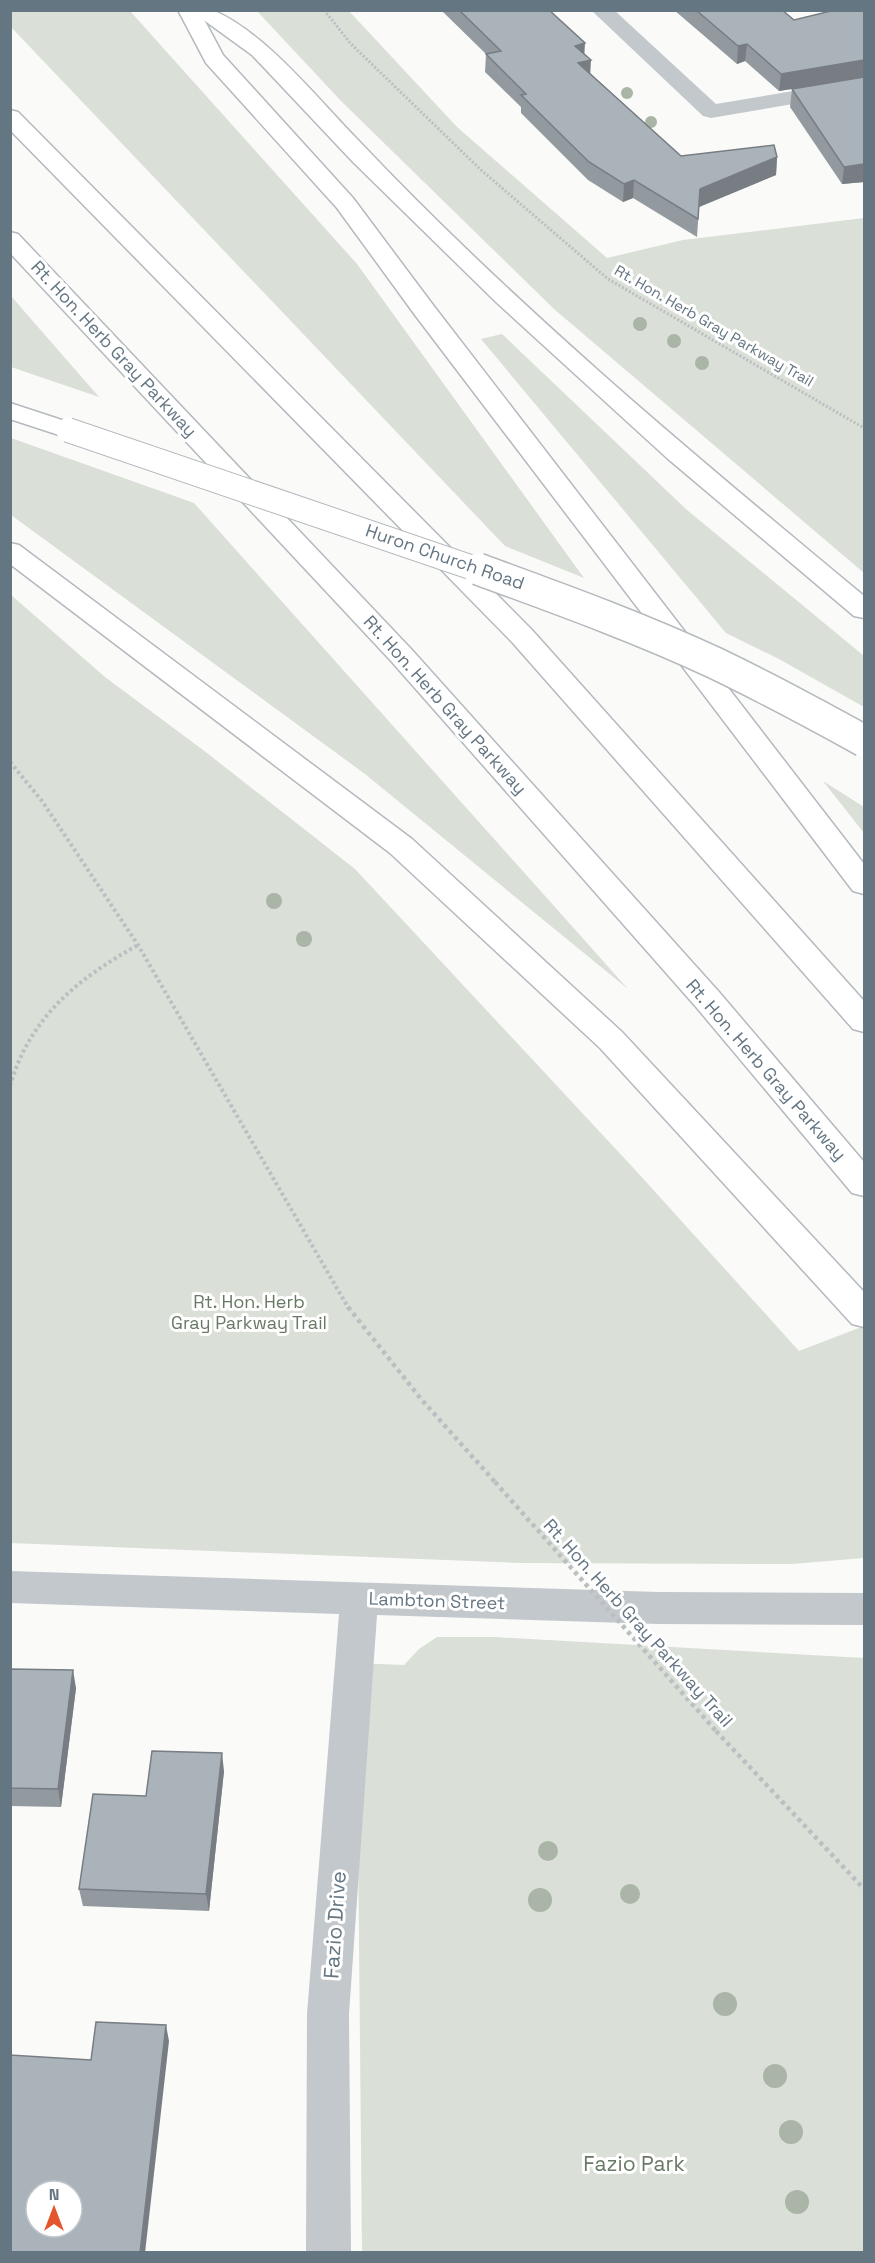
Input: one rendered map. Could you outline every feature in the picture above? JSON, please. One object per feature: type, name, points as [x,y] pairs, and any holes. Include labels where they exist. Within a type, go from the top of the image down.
[{"type":"main road","points":[[188,10],[214,58],[345,203],[424,310],[864,884]]},
{"type":"main road","points":[[200,10],[260,50],[361,157],[504,297],[676,453],[864,610]]},
{"type":"main road","points":[[10,117],[522,636],[864,1021]]},
{"type":"main road","name":"Rt. Hon. Herb Gray Parkway","points":[[10,239],[402,656],[708,1000],[864,1184]]},
{"type":"main road","name":"Huron Church Road","points":[[10,410],[537,589],[621,622],[716,665],[775,693],[864,741]]},
{"type":"main road","points":[[10,551],[400,846],[611,1040],[864,1314]]},
{"type":"street","points":[[601,10],[711,111],[864,86]]},
{"type":"street","name":"Lambton Street","points":[[10,1587],[658,1608],[864,1610]]},
{"type":"street","name":"Fazio Drive","points":[[328,2253],[328,2014],[359,1599]]},
{"type":"path","name":"Rt. Hon. Herb Gray Parkway Trail","points":[[324,10],[351,44],[481,170],[608,279],[864,428]]},
{"type":"path","name":"Rt. Hon. Herb Gray Parkway Trail","points":[[10,762],[42,801],[138,945],[350,1311],[421,1399],[716,1731],[864,1889]]},
{"type":"path","points":[[10,1086],[20,1060],[34,1034],[60,997],[95,969],[138,945]]},
{"type":"green space","points":[[11,10],[130,11],[357,264],[584,578],[505,546],[11,27]]},
{"type":"green space","points":[[257,11],[349,11],[457,127],[607,258],[683,240],[864,218],[864,573],[554,309],[341,101]]},
{"type":"green space","points":[[11,296],[99,397],[11,367]]},
{"type":"green space","points":[[502,334],[687,510],[864,656],[864,707],[779,659],[726,633],[481,339]]},
{"type":"green space","points":[[11,438],[194,503],[628,989],[365,774],[11,515]]},
{"type":"green space","name":"Rt. Hon. Herb Gray Parkway Trail","points":[[11,595],[105,677],[207,753],[355,869],[638,1173],[799,1351],[864,1326],[864,1558],[792,1564],[520,1563],[11,1543]]},
{"type":"green space","points":[[823,781],[864,807],[864,833]]},
{"type":"green space","name":"Fazio Park","points":[[437,1637],[494,1637],[864,1658],[864,2252],[362,2252],[358,1834],[353,1663],[404,1665],[419,1649]]},
{"type":"building","points":[[459,10],[549,10],[585,43],[575,46],[591,60],[578,63],[681,156],[774,145],[777,157],[700,189],[698,219],[634,180],[624,184],[589,162],[521,95],[526,94],[486,54],[501,51]]},
{"type":"building","points":[[696,10],[782,10],[794,20],[835,10],[864,10],[864,60],[781,74],[747,44],[738,46]]},
{"type":"building","points":[[864,77],[864,164],[844,167],[792,89]]},
{"type":"building","points":[[10,1669],[73,1670],[58,1789],[10,1788]]},
{"type":"building","points":[[152,1751],[222,1753],[206,1894],[79,1889],[93,1794],[146,1796]]},
{"type":"building","points":[[96,2022],[166,2025],[140,2253],[10,2253],[10,2055],[91,2060]]}]
